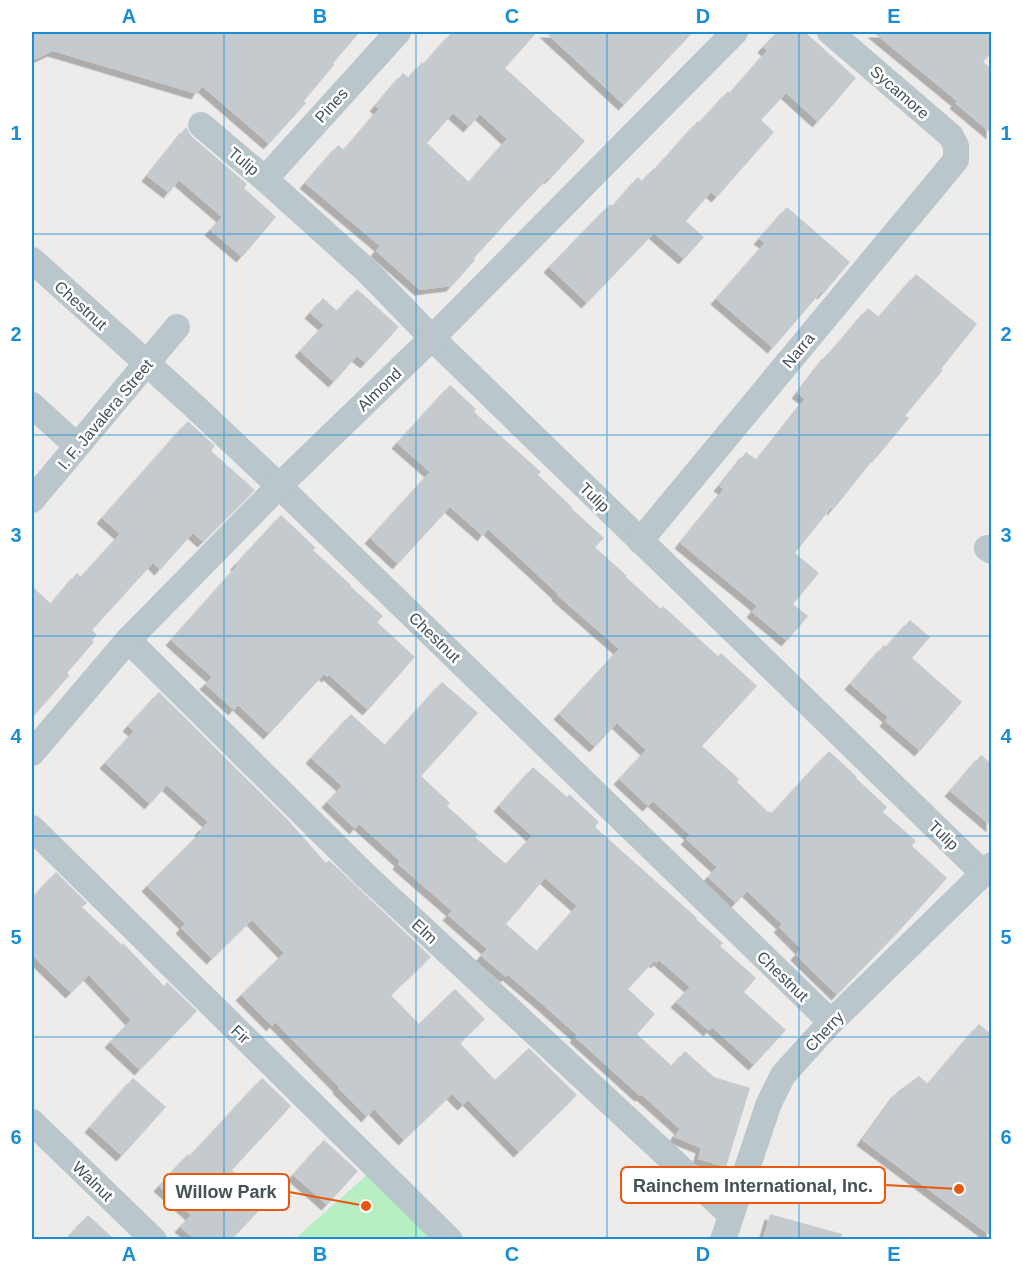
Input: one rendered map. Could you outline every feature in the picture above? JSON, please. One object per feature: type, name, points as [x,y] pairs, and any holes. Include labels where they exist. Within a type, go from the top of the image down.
[{"type":"street","name":"Pines","points":[[265,179],[398,32]]},
{"type":"street","name":"Almond","points":[[32,753],[128,640],[279,486],[432,338],[735,32]]},
{"type":"street","name":"Sycamore","points":[[830,32],[951,136],[956,146],[956,160]]},
{"type":"street","name":"Tulip","points":[[201,125],[367,271],[432,338],[640,541],[988,869]]},
{"type":"street","name":"Narra","points":[[640,541],[956,160]]},
{"type":"street","name":"Chestnut","points":[[32,260],[279,486],[831,1022]]},
{"type":"street","name":"I. F. Javalera Street","points":[[32,500],[177,327]]},
{"type":"street","points":[[32,405],[77,446]]},
{"type":"street","name":"Elm","points":[[128,640],[364,874],[731,1215]]},
{"type":"street","name":"Fir","points":[[32,828],[450,1239]]},
{"type":"street","name":"Cherry","points":[[723,1239],[769,1103],[783,1075],[831,1022],[988,869]]},
{"type":"street","name":"Walnut","points":[[32,1122],[154,1239]]},
{"type":"green space","points":[[368,1174],[433,1240],[295,1240],[297,1237]]},
{"type":"building","points":[[32,32],[360,32],[304,101],[306,103],[269,144],[202,86],[197,94],[53,51],[32,61]]},
{"type":"building","points":[[452,32],[537,32],[505,68],[585,141],[515,213],[452,286],[420,290],[376,251],[380,246],[305,183],[338,145],[344,150],[379,109],[375,106],[403,73],[409,78],[422,62],[424,64]],"holes":[[[453,113],[469,127],[480,114],[507,139],[469,182],[427,143]]]},
{"type":"building","points":[[545,32],[693,32],[624,105]]},
{"type":"building","points":[[777,32],[805,32],[856,78],[818,122],[786,93],[761,120],[774,132],[717,197],[711,192],[686,221],[704,237],[684,259],[654,233],[587,303],[549,267],[610,204],[613,206],[638,177],[642,181],[728,91],[730,93],[767,51],[763,47]]},
{"type":"building","points":[[873,32],[992,32],[992,52],[983,62],[992,69],[992,134],[955,103],[957,101]]},
{"type":"building","points":[[186,127],[191,136],[247,184],[244,188],[276,217],[242,257],[210,230],[222,217],[179,180],[169,193],[147,176]]},
{"type":"building","points":[[787,207],[850,262],[773,348],[716,299],[765,243],[759,239]]},
{"type":"building","points":[[916,274],[977,324],[905,416],[909,418],[795,553],[819,573],[793,604],[808,616],[787,641],[752,612],[757,606],[680,543],[724,489],[719,486],[746,452],[757,460],[805,399],[797,393],[828,353],[868,308],[879,317]]},
{"type":"building","points":[[357,289],[399,327],[366,363],[357,356],[334,382],[300,351],[324,325],[310,313],[323,298],[337,311]]},
{"type":"building","points":[[450,385],[476,409],[474,412],[541,472],[538,475],[604,538],[595,547],[661,609],[663,606],[718,656],[721,653],[757,686],[702,746],[739,779],[737,782],[768,812],[772,813],[829,751],[887,807],[883,812],[916,841],[912,846],[947,878],[837,995],[796,955],[801,949],[779,927],[782,924],[747,891],[736,903],[708,877],[717,867],[686,839],[690,835],[653,801],[648,806],[619,779],[646,750],[617,723],[595,747],[559,714],[619,649],[557,595],[488,529],[483,536],[450,507],[398,564],[370,538],[430,472],[397,443]]},
{"type":"building","points":[[188,421],[215,446],[211,451],[255,490],[203,542],[193,533],[160,570],[153,563],[92,630],[97,635],[92,640],[94,642],[67,673],[69,676],[32,718],[32,586],[51,604],[77,573],[81,577],[120,534],[102,518]]},
{"type":"building","points":[[281,515],[316,548],[313,550],[383,616],[377,622],[415,657],[368,710],[329,675],[327,677],[324,674],[269,734],[238,705],[234,710],[205,684],[212,677],[171,640]]},
{"type":"building","points":[[910,620],[930,637],[912,658],[962,702],[920,751],[885,721],[888,717],[850,684],[884,645],[886,647]]},
{"type":"building","points":[[442,682],[478,713],[421,776],[450,803],[447,806],[478,834],[475,837],[506,864],[532,836],[499,806],[533,767],[567,797],[569,794],[599,822],[595,827],[697,918],[723,943],[720,946],[756,978],[744,992],[786,1030],[754,1065],[712,1027],[709,1031],[676,1002],[690,987],[659,960],[656,963],[654,961],[628,989],[655,1014],[637,1034],[672,1066],[685,1051],[714,1077],[750,1088],[726,1167],[698,1159],[701,1148],[674,1137],[680,1129],[642,1095],[640,1096],[541,1003],[481,956],[487,949],[448,915],[452,911],[398,864],[400,861],[359,824],[355,829],[327,802],[342,786],[311,758],[351,714],[385,745]],"holes":[[[545,878],[577,906],[537,951],[506,924]]]},
{"type":"building","points":[[159,692],[287,819],[326,863],[329,860],[431,957],[391,995],[419,1024],[455,989],[485,1019],[460,1043],[495,1080],[529,1048],[577,1095],[519,1152],[468,1100],[463,1105],[452,1094],[404,1140],[374,1109],[367,1117],[275,1022],[272,1026],[241,995],[284,953],[252,920],[212,959],[181,928],[185,924],[147,886],[201,832],[200,830],[208,822],[167,785],[150,804],[105,763],[134,731],[128,726]]},
{"type":"building","points":[[981,755],[992,764],[992,827],[950,791]]},
{"type":"building","points":[[56,872],[87,903],[82,907],[122,945],[123,943],[164,986],[167,982],[197,1011],[140,1070],[110,1042],[131,1020],[89,975],[71,993],[32,955],[32,898]]},
{"type":"building","points":[[979,1024],[992,1035],[992,1237],[862,1140],[897,1092],[919,1076],[928,1084]]},
{"type":"building","points":[[133,1078],[166,1107],[122,1156],[90,1127]]},
{"type":"building","points":[[262,1078],[291,1106],[232,1170],[267,1202],[232,1239],[195,1239],[180,1227],[191,1215],[159,1186]]},
{"type":"building","points":[[324,1140],[358,1171],[327,1205],[293,1175]]},
{"type":"building","points":[[770,1214],[842,1234],[841,1239],[763,1239]]},
{"type":"building","points":[[88,1215],[114,1239],[66,1239]]},
{"type":"place","name":"Rainchem International, Inc.","points":[[959,1189]]},
{"type":"place","name":"Willow Park","points":[[366,1206]]}]
